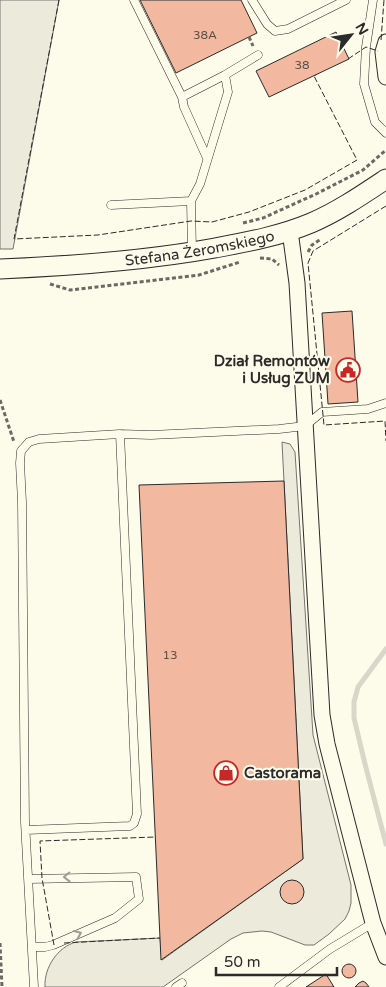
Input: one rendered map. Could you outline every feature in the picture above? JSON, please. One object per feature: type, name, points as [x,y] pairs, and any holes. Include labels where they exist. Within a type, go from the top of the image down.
[{"type":"street","points":[[386,42],[383,52],[386,77]]},
{"type":"street","name":"Stefana Żeromskiego","points":[[0,269],[100,264],[192,252],[249,241],[290,231],[334,212],[386,180]]},
{"type":"street","points":[[290,231],[297,283],[322,715],[327,744],[373,923],[386,956]]},
{"type":"lane","points":[[134,0],[182,97],[184,107],[207,158]]},
{"type":"lane","points":[[252,0],[267,24],[275,31],[288,29],[346,0]]},
{"type":"lane","points":[[373,0],[366,47],[364,84],[376,122],[386,133]]},
{"type":"lane","points":[[182,97],[226,75],[258,55]]},
{"type":"lane","points":[[192,252],[191,200],[200,184],[228,92],[226,75]]},
{"type":"lane","points":[[111,206],[191,200]]},
{"type":"lane","points":[[34,987],[26,830],[21,451],[29,442],[39,439],[120,434],[151,436],[305,426],[322,412],[368,409],[386,403]]},
{"type":"lane","points":[[26,830],[130,826],[136,820],[135,755],[120,434]]},
{"type":"lane","points":[[29,878],[136,876],[138,899],[115,918],[53,945],[32,947]]},
{"type":"lane","points":[[279,987],[330,950],[373,923]]},
{"type":"path","points":[[0,400],[16,448],[21,451]]},
{"type":"path","points":[[0,943],[2,987]]},
{"type":"shaded area","points":[[0,0],[59,0],[13,249],[0,249]]},
{"type":"shaded area","points":[[282,442],[290,444],[295,452],[313,735],[351,885],[349,911],[345,919],[314,945],[305,945],[271,932],[243,933],[231,939],[163,987],[45,987],[47,972],[53,959],[63,948],[76,942],[160,938],[162,960],[303,859]]},
{"type":"building","points":[[140,0],[241,0],[257,33],[176,73]]},
{"type":"building","points":[[336,32],[349,59],[269,97],[256,71]]},
{"type":"building","points":[[352,311],[358,402],[328,404],[322,313]]},
{"type":"building","name":"Castorama","points":[[284,481],[303,859],[161,960],[139,485]]},
{"type":"building","points":[[292,880],[301,883],[304,892],[301,901],[292,904],[283,901],[280,892],[283,883]]},
{"type":"building","points":[[346,964],[352,964],[356,971],[352,978],[346,978],[342,974],[342,968]]},
{"type":"building","points":[[326,974],[334,987],[306,987]]},
{"type":"building","points":[[363,981],[369,987],[355,987],[359,983]]},
{"type":"waterway","points":[[386,649],[358,687],[354,702],[354,718],[386,844]]},
{"type":"fence","points":[[59,0],[14,239],[98,235],[191,221],[212,222],[249,212],[305,190],[357,160],[314,76],[316,75]]},
{"type":"fence","points":[[381,40],[384,0]]},
{"type":"fence","points":[[348,59],[366,47],[378,51]]},
{"type":"fence","points":[[386,206],[313,251],[308,263],[324,425],[385,421],[386,441]]},
{"type":"fence","points":[[54,945],[42,878],[40,841],[156,837]]},
{"type":"fence","points":[[64,943],[160,938]]},
{"type":"place","name":"Dział Remontów i Usług ZUM","points":[[348,370]]},
{"type":"place","name":"Castorama","points":[[226,773]]}]
